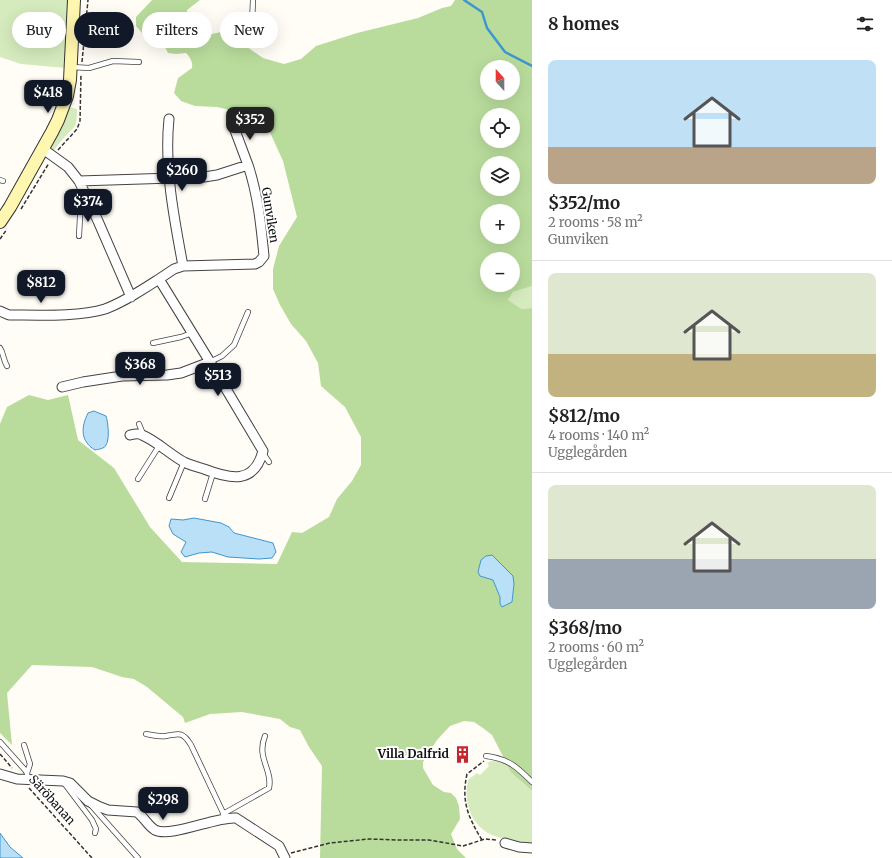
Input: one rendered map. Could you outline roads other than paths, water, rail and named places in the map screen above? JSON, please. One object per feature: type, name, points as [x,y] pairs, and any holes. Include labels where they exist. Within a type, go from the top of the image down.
[{"type":"street","points":[[0,222],[43,150],[58,120],[67,96],[70,80],[74,0]]},
{"type":"street","points":[[169,119],[167,138],[170,178],[182,266]]},
{"type":"street","name":"Gunviken","points":[[0,311],[9,315],[90,312],[103,309],[131,297],[174,269],[182,266],[255,264],[260,262],[264,256],[257,199],[248,165],[233,125]]},
{"type":"street","points":[[43,150],[68,167],[79,181],[131,297]]},
{"type":"street","points":[[79,181],[218,175],[248,165]]},
{"type":"street","points":[[130,435],[137,434],[144,436],[184,462],[229,478],[248,474],[260,462],[268,458],[159,279]]},
{"type":"street","points":[[62,387],[122,376],[174,374],[195,369],[210,362]]},
{"type":"street","points":[[0,774],[70,783],[88,801],[108,810],[138,812],[154,829],[159,831],[172,830],[225,816],[233,818],[271,840],[279,846],[284,856]]},
{"type":"street","points":[[505,843],[520,847],[532,848]]},
{"type":"lane","points":[[253,12],[254,0]]},
{"type":"lane","points":[[70,67],[90,68],[113,61],[139,62]]},
{"type":"lane","points":[[79,236],[81,198],[86,196]]},
{"type":"lane","points":[[210,362],[222,356],[234,345],[248,312]]},
{"type":"lane","points":[[153,342],[181,337],[192,333]]},
{"type":"lane","points":[[0,348],[7,366]]},
{"type":"lane","points":[[139,424],[144,436]]},
{"type":"lane","points":[[138,479],[159,446]]},
{"type":"lane","points":[[169,498],[184,462]]},
{"type":"lane","points":[[205,499],[213,473]]},
{"type":"lane","points":[[146,734],[160,736],[178,733],[187,738],[225,816],[269,788],[269,778],[262,749],[265,736]]},
{"type":"lane","points":[[0,742],[26,778]]},
{"type":"lane","points":[[24,745],[30,764],[26,778]]},
{"type":"lane","points":[[486,756],[509,761],[532,782]]},
{"type":"lane","points":[[62,781],[92,820],[96,829],[95,832]]},
{"type":"lane","points":[[88,801],[100,817],[138,858]]},
{"type":"water","points":[[94,411],[106,416],[108,430],[108,439],[105,446],[101,449],[95,450],[84,438],[83,433],[84,423],[88,413]]},
{"type":"water","points":[[194,518],[221,523],[229,527],[234,533],[273,543],[276,552],[272,558],[259,559],[228,557],[212,552],[199,553],[185,557],[181,552],[186,542],[173,534],[169,526],[171,519],[183,520]]},
{"type":"water","points":[[492,555],[513,576],[514,584],[512,602],[502,607],[500,604],[500,597],[493,580],[480,576],[478,572],[481,560],[486,556]]},
{"type":"water","points":[[0,833],[10,847],[23,858],[0,858]]},
{"type":"waterway","points":[[464,0],[482,12],[487,28],[505,52],[532,66]]},
{"type":"place","name":"Villa Dalfrid","points":[[462,754]]}]
